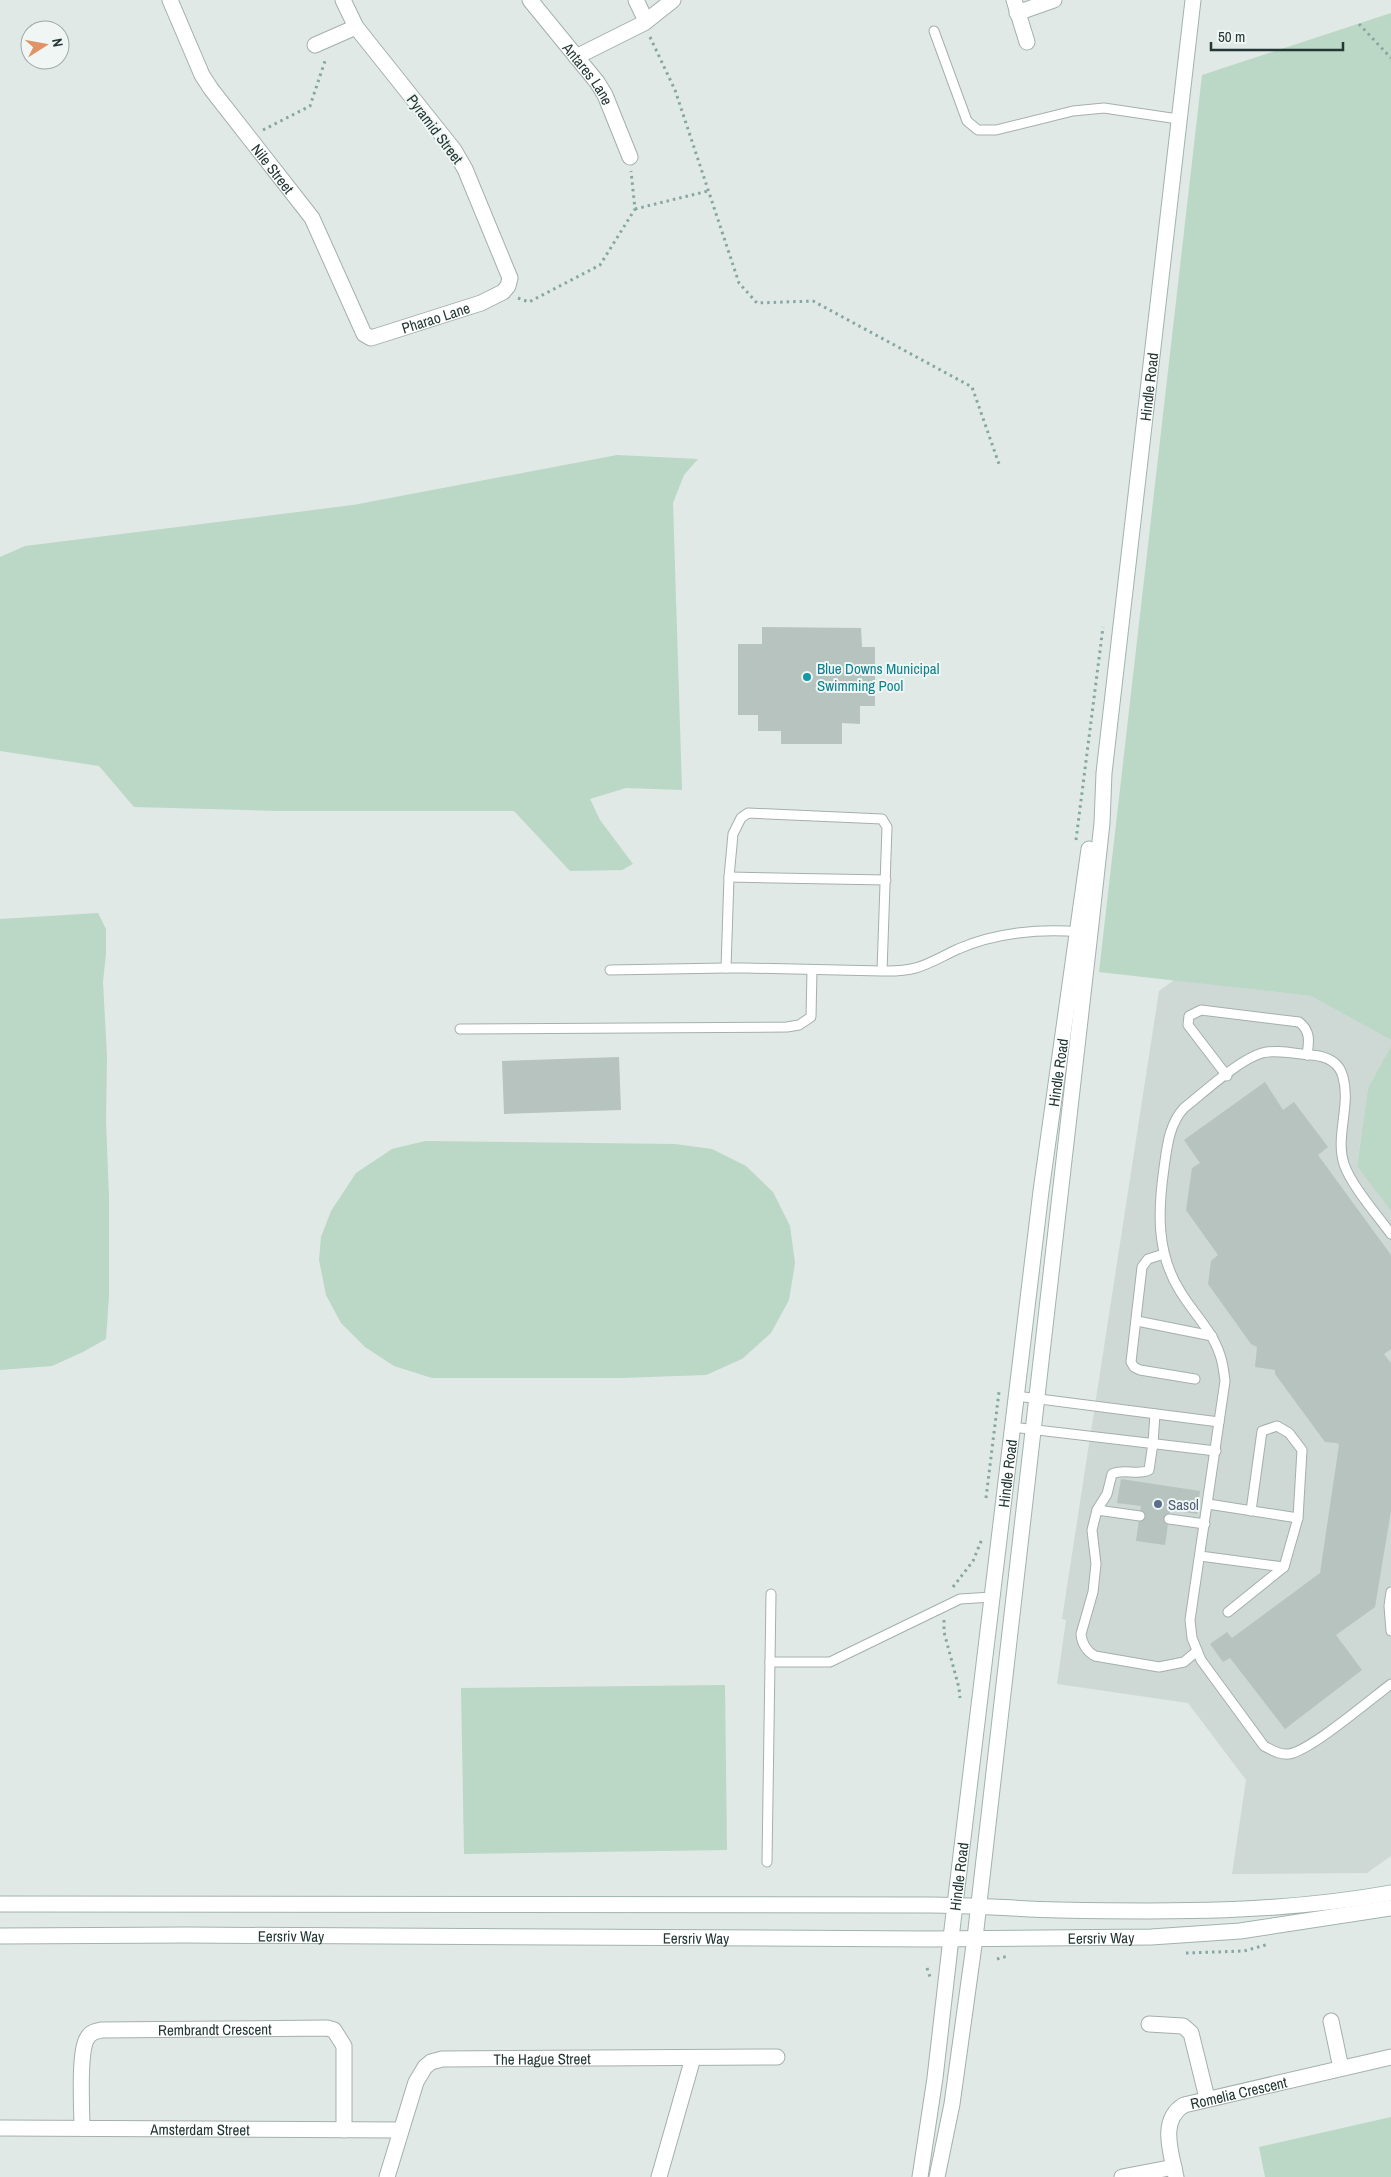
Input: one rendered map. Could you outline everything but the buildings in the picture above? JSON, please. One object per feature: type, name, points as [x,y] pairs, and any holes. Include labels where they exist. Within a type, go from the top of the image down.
[{"type":"main road","name":"Nile Street","points":[[170,0],[207,83],[312,218],[364,334],[371,338]]},
{"type":"main road","name":"Antares Lane","points":[[530,0],[576,56],[605,96],[630,157]]},
{"type":"main road","points":[[636,0],[645,22]]},
{"type":"main road","points":[[576,56],[645,22],[673,0]]},
{"type":"main road","points":[[1027,42],[1015,6],[1054,0]]},
{"type":"main road","name":"Hindle Road","points":[[920,2177],[935,2078],[950,1938],[1016,1396],[1083,932],[1102,823],[1104,773],[1193,0]]},
{"type":"main road","name":"Pyramid Street","points":[[346,1],[356,27],[460,159],[508,272],[508,286],[501,294]]},
{"type":"main road","points":[[315,45],[356,27]]},
{"type":"main road","name":"Pharao Lane","points":[[371,338],[481,303],[501,294]]},
{"type":"main road","name":"Hindle Road","points":[[937,2177],[952,2104],[975,1938],[1033,1430],[1083,932]]},
{"type":"main road","name":"Eersriv Way","points":[[0,1904],[955,1905],[1058,1910],[1278,1908],[1391,1893]]},
{"type":"main road","name":"Eersriv Way","points":[[0,1936],[1151,1937],[1240,1932],[1391,1908]]},
{"type":"main road","points":[[1331,2021],[1341,2068]]},
{"type":"main road","points":[[1149,2024],[1183,2026],[1190,2033],[1207,2098]]},
{"type":"main road","name":"Rembrandt Crescent","points":[[82,2128],[82,2053],[88,2037],[93,2032],[102,2030],[327,2028],[334,2030],[338,2034],[344,2046],[344,2130]]},
{"type":"main road","name":"The Hague Street","points":[[387,2177],[400,2130],[420,2074],[431,2062],[442,2059],[777,2057]]},
{"type":"main road","name":"Romelia Crescent","points":[[1175,2172],[1168,2128],[1172,2114],[1184,2104],[1391,2057]]},
{"type":"main road","points":[[660,2177],[693,2058]]},
{"type":"main road","name":"Amsterdam Street","points":[[0,2128],[400,2130]]},
{"type":"main road","points":[[1122,2177],[1175,2172]]},
{"type":"lane","points":[[934,31],[968,121],[978,130],[996,130],[1086,109],[1104,108],[1178,119]]},
{"type":"lane","points":[[726,968],[728,878],[733,834],[741,818],[748,813],[882,819],[887,827],[882,972]]},
{"type":"lane","points":[[728,878],[886,880]]},
{"type":"lane","points":[[610,970],[726,968],[899,972],[926,966],[958,949],[987,939],[1027,932],[1083,932]]},
{"type":"lane","points":[[460,1029],[788,1027],[802,1023],[811,1016],[812,970]]},
{"type":"lane","points":[[1227,1076],[1188,1025],[1189,1016],[1196,1011],[1201,1010],[1300,1022],[1307,1028],[1307,1055]]},
{"type":"lane","points":[[1391,1234],[1344,1165],[1341,1139],[1345,1091],[1343,1075],[1334,1062],[1324,1056],[1271,1052],[1261,1054],[1227,1076],[1176,1116],[1167,1148],[1159,1205],[1164,1254],[1170,1273],[1180,1291],[1212,1336],[1221,1356],[1225,1381],[1190,1620],[1192,1638],[1208,1672],[1264,1746],[1277,1753],[1290,1754],[1310,1745],[1391,1684]]},
{"type":"lane","points":[[1164,1254],[1148,1259],[1143,1264],[1132,1362],[1134,1367],[1149,1372],[1195,1379]]},
{"type":"lane","points":[[1137,1321],[1212,1336]]},
{"type":"lane","points":[[1016,1396],[1219,1422]]},
{"type":"lane","points":[[1155,1414],[1154,1443],[1149,1470],[1143,1472],[1116,1472],[1112,1474],[1107,1494],[1097,1510],[1092,1530],[1096,1564],[1093,1592],[1081,1634],[1084,1646],[1095,1656],[1158,1667],[1184,1662],[1197,1651]]},
{"type":"lane","points":[[1228,1612],[1284,1568],[1298,1518],[1302,1450],[1289,1433],[1277,1426],[1262,1431],[1251,1511]]},
{"type":"lane","points":[[1012,1427],[1216,1451]]},
{"type":"lane","points":[[1208,1504],[1298,1518]]},
{"type":"lane","points":[[1097,1510],[1140,1516]]},
{"type":"lane","points":[[1169,1520],[1205,1524]]},
{"type":"lane","points":[[1200,1556],[1284,1568]]},
{"type":"lane","points":[[1391,1592],[1389,1606],[1391,1632]]},
{"type":"lane","points":[[767,1862],[771,1594]]},
{"type":"lane","points":[[770,1662],[830,1662],[960,1599],[992,1597]]},
{"type":"path","points":[[645,22],[675,90],[739,283],[757,303],[813,301],[972,387],[999,464]]},
{"type":"path","points":[[1359,24],[1391,58]]},
{"type":"path","points":[[249,137],[310,106],[334,36]]},
{"type":"path","points":[[501,294],[529,302],[600,265],[635,209],[630,157]]},
{"type":"path","points":[[635,209],[708,191]]},
{"type":"path","points":[[1076,846],[1104,617]]},
{"type":"path","points":[[986,1500],[1000,1386]]},
{"type":"path","points":[[960,1698],[944,1632],[944,1607],[947,1595],[973,1561],[982,1538]]},
{"type":"shaded area","points":[[1174,980],[1311,996],[1391,1040],[1391,1046],[1368,1088],[1357,1165],[1391,1211],[1391,1856],[1367,1873],[1232,1874],[1246,1780],[1188,1703],[1057,1684],[1066,1620],[1062,1619],[1159,991]]},
{"type":"green space","points":[[1391,13],[1391,1040],[1311,996],[1099,972],[1202,75]]},
{"type":"green space","points":[[617,455],[698,459],[684,475],[673,503],[682,790],[626,788],[590,799],[600,820],[633,864],[622,870],[570,871],[514,811],[281,811],[134,807],[99,766],[0,751],[0,557],[25,546],[353,505]]},
{"type":"green space","points":[[98,913],[106,929],[103,982],[107,1057],[106,1120],[109,1198],[109,1296],[106,1339],[52,1366],[0,1370],[0,919]]},
{"type":"green space","points":[[1391,1046],[1391,1211],[1357,1166],[1368,1088]]},
{"type":"green space","points":[[425,1141],[675,1144],[712,1149],[746,1166],[773,1192],[790,1226],[795,1263],[789,1300],[771,1333],[742,1359],[706,1375],[620,1378],[432,1378],[394,1366],[365,1347],[341,1323],[326,1295],[319,1260],[321,1237],[331,1211],[356,1173],[392,1149]]},
{"type":"green space","points":[[725,1685],[727,1850],[464,1854],[461,1688]]},
{"type":"green space","points":[[1391,2117],[1391,2177],[1265,2177],[1259,2147]]},
{"type":"place","name":"Blue Downs Municipal Swimming Pool","points":[[807,677]]},
{"type":"place","name":"Sasol","points":[[1158,1504]]}]
